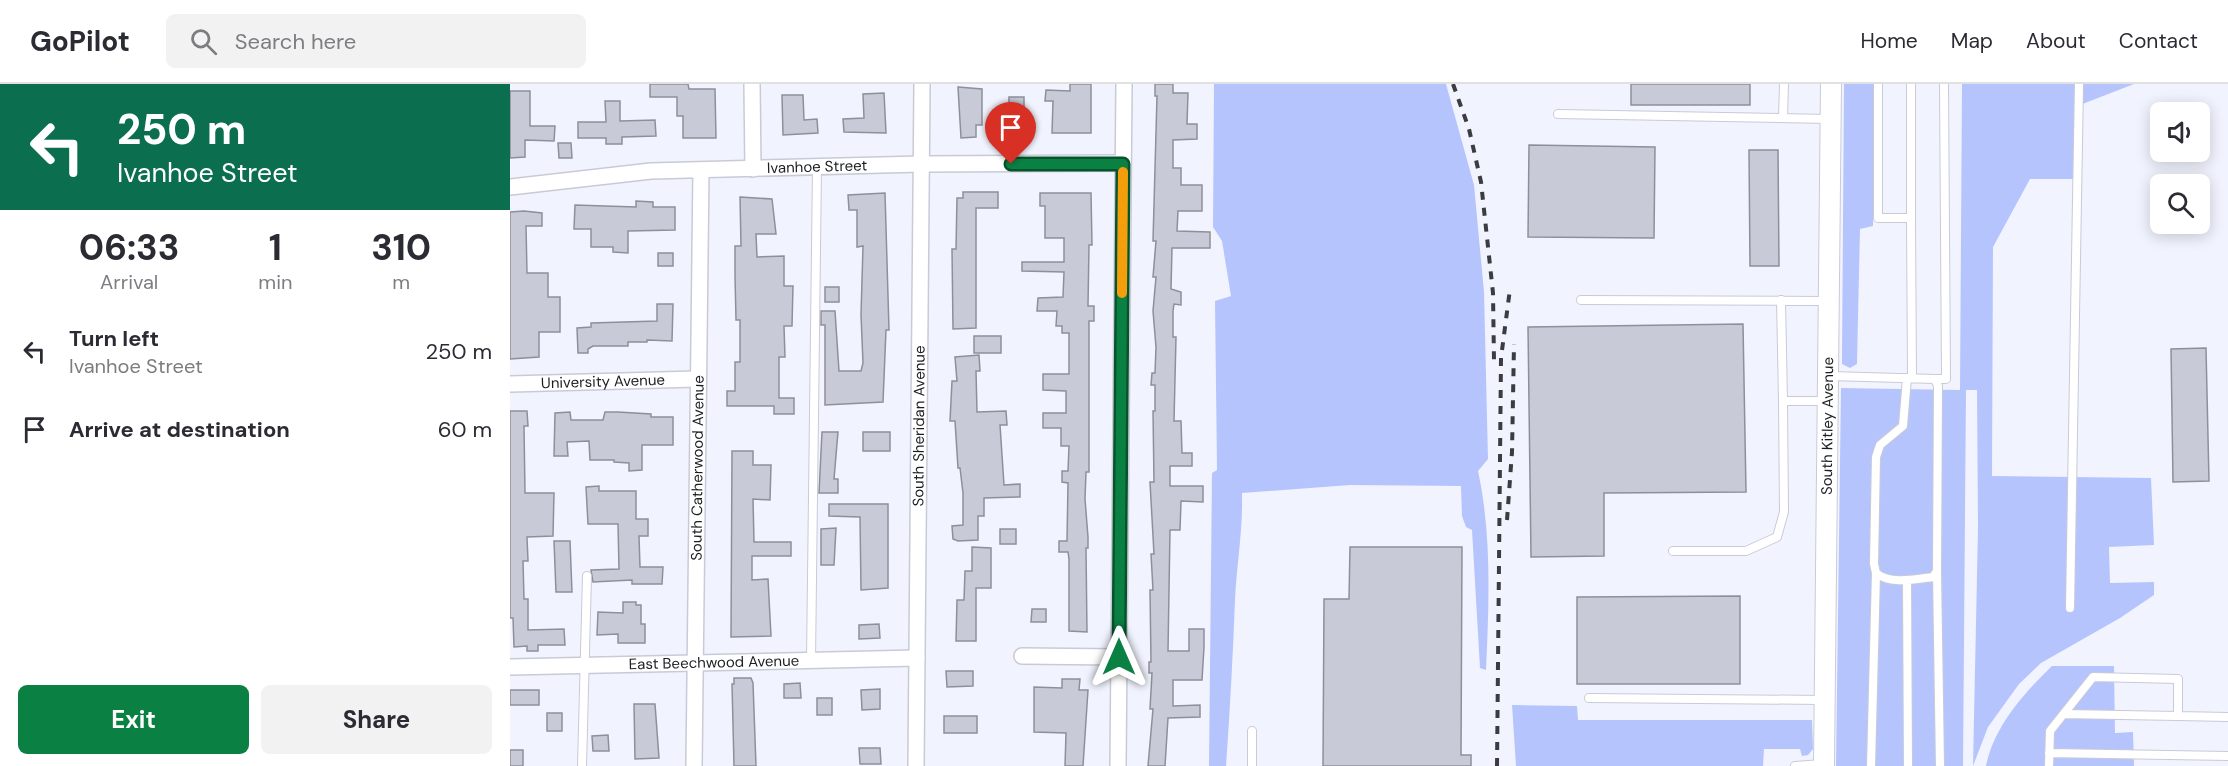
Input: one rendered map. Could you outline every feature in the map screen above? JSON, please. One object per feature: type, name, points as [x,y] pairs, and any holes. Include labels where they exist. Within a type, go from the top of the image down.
[{"type":"street","points":[[752,84],[753,169]]},
{"type":"street","name":"South Sheridan Avenue","points":[[916,766],[922,84]]},
{"type":"street","points":[[1118,766],[1124,84]]},
{"type":"street","name":"South Kitley Avenue","points":[[1824,765],[1831,84]]},
{"type":"street","name":"Ivanhoe Street","points":[[510,187],[627,172],[921,164],[1123,164]]},
{"type":"street","name":"South Catherwood Avenue","points":[[694,766],[701,170]]},
{"type":"street","name":"University Avenue","points":[[510,384],[697,379]]},
{"type":"street","points":[[1022,656],[1119,657]]},
{"type":"street","name":"East Beechwood Avenue","points":[[510,668],[917,658]]},
{"type":"lane","points":[[1783,118],[1784,84]]},
{"type":"lane","points":[[1878,84],[1878,218],[1911,219]]},
{"type":"lane","points":[[1871,766],[1876,573],[1876,457],[1880,444],[1903,426],[1910,378],[1911,84]]},
{"type":"lane","points":[[1828,376],[1946,379],[1944,84]]},
{"type":"lane","points":[[2070,608],[2079,84]]},
{"type":"lane","points":[[1558,114],[1831,119]]},
{"type":"lane","points":[[811,661],[817,167]]},
{"type":"lane","points":[[1581,300],[1829,301]]},
{"type":"lane","points":[[1673,551],[1746,551],[1777,537],[1784,512],[1781,300]]},
{"type":"lane","points":[[1935,378],[1938,386],[1937,571],[1940,766]]},
{"type":"lane","points":[[1783,401],[1828,401]]},
{"type":"lane","points":[[1876,573],[1882,579],[1907,580],[1933,576],[1937,571]]},
{"type":"lane","points":[[582,766],[587,576]]},
{"type":"lane","points":[[1907,580],[1908,766]]},
{"type":"lane","points":[[2049,766],[2050,731],[2093,677],[2178,679],[2178,716]]},
{"type":"lane","points":[[1589,698],[1825,700]]},
{"type":"lane","points":[[2064,714],[2228,717]]},
{"type":"lane","points":[[1252,731],[1252,766]]},
{"type":"lane","points":[[2049,753],[2228,756]]},
{"type":"lane","points":[[1794,766],[1824,765]]},
{"type":"shaded area","points":[[1214,84],[1446,84],[1474,185],[1484,292],[1488,459],[1478,471],[1486,520],[1488,595],[1486,670],[1480,668],[1472,530],[1466,527],[1462,516],[1461,486],[1350,485],[1242,493],[1226,766],[1209,766],[1212,473],[1217,470],[1215,301],[1231,296],[1222,241],[1213,227]]},
{"type":"shaded area","points":[[1844,84],[1874,84],[1873,226],[1860,229],[1857,364],[1850,368],[1842,364]]},
{"type":"shaded area","points":[[1962,84],[2134,84],[2080,105],[2078,179],[2030,179],[1993,247],[1992,476],[2151,478],[2154,545],[2109,547],[2110,583],[2154,582],[2154,595],[2120,618],[2041,663],[2019,684],[1988,727],[1973,766],[1978,527],[1977,390],[1966,390],[1963,766],[1836,766],[1841,388],[1960,390]]},
{"type":"shaded area","points":[[2052,666],[2114,666],[2115,733],[2133,732],[2134,766],[1986,766],[1990,751],[2003,724],[2031,687]]},
{"type":"shaded area","points":[[1512,705],[1577,706],[1578,720],[1812,720],[1813,749],[1808,755],[1802,756],[1800,749],[1764,749],[1763,766],[1516,766]]},
{"type":"building","points":[[650,84],[688,84],[689,89],[715,89],[716,138],[683,138],[683,116],[677,116],[677,97],[650,97]]},
{"type":"building","points":[[1070,84],[1091,84],[1091,133],[1052,133],[1053,101],[1045,101],[1046,90],[1070,91]]},
{"type":"building","points":[[1155,84],[1173,84],[1173,93],[1188,93],[1187,124],[1197,124],[1197,139],[1173,140],[1173,168],[1181,168],[1181,185],[1202,185],[1202,211],[1178,211],[1177,231],[1210,232],[1210,248],[1172,248],[1171,289],[1181,292],[1181,305],[1174,304],[1173,311],[1173,337],[1176,337],[1174,421],[1181,421],[1182,453],[1192,453],[1192,466],[1170,466],[1170,486],[1203,486],[1203,502],[1181,501],[1180,530],[1170,530],[1168,651],[1189,651],[1189,629],[1204,629],[1204,647],[1202,680],[1173,680],[1173,706],[1200,705],[1200,717],[1168,718],[1165,766],[1148,766],[1153,709],[1150,709],[1152,673],[1149,673],[1149,662],[1151,662],[1150,590],[1153,590],[1151,554],[1154,554],[1150,482],[1154,482],[1155,385],[1151,385],[1152,373],[1155,373],[1156,347],[1153,311],[1156,277],[1153,277],[1156,241],[1153,241],[1157,96],[1155,96]]},
{"type":"building","points":[[1631,84],[1750,84],[1750,105],[1631,105]]},
{"type":"building","points":[[958,87],[982,89],[982,125],[976,125],[976,137],[961,138]]},
{"type":"building","points":[[510,91],[530,91],[530,126],[555,126],[554,141],[525,140],[525,157],[510,158]]},
{"type":"building","points":[[884,93],[886,133],[844,132],[843,119],[864,118],[863,94]]},
{"type":"building","points":[[782,95],[803,95],[804,120],[817,119],[818,133],[783,135]]},
{"type":"building","points":[[1009,97],[1024,97],[1024,109],[1019,110],[1020,133],[1003,133],[1003,118],[1009,117]]},
{"type":"building","points":[[605,101],[620,101],[620,121],[655,120],[656,136],[622,137],[622,144],[606,144],[606,138],[578,138],[578,122],[606,122]]},
{"type":"building","points":[[558,143],[571,143],[572,158],[559,158]]},
{"type":"building","points":[[1529,145],[1655,147],[1654,238],[1528,237]]},
{"type":"building","points":[[1749,150],[1778,150],[1779,266],[1750,266]]},
{"type":"building","points":[[963,192],[998,192],[998,208],[976,208],[976,328],[953,329],[952,249],[956,249],[957,198],[963,198]]},
{"type":"building","points":[[885,193],[889,330],[886,330],[883,402],[825,405],[825,325],[821,325],[821,311],[835,311],[839,371],[861,371],[863,363],[861,315],[863,246],[857,247],[857,210],[849,210],[848,195]]},
{"type":"building","points":[[1040,193],[1091,193],[1092,245],[1089,245],[1088,306],[1094,306],[1094,321],[1089,321],[1089,472],[1086,472],[1085,499],[1088,537],[1088,548],[1086,548],[1087,632],[1069,631],[1069,559],[1068,552],[1059,552],[1059,541],[1067,541],[1068,483],[1062,482],[1062,471],[1068,471],[1069,446],[1061,446],[1061,428],[1043,428],[1043,413],[1066,413],[1066,391],[1043,390],[1043,374],[1069,374],[1069,333],[1062,333],[1062,326],[1056,326],[1057,311],[1037,311],[1038,298],[1063,297],[1064,272],[1022,271],[1022,262],[1064,262],[1064,238],[1045,238],[1045,206],[1040,206]]},
{"type":"building","points":[[740,197],[772,199],[776,234],[756,234],[757,257],[784,256],[784,286],[793,286],[792,326],[784,326],[785,357],[779,357],[779,398],[794,398],[794,414],[774,414],[774,406],[727,406],[727,391],[735,391],[735,362],[740,362],[740,320],[736,320],[735,246],[741,246]]},
{"type":"building","points":[[636,201],[653,202],[653,207],[675,207],[675,230],[628,231],[628,253],[613,252],[613,247],[591,247],[591,229],[574,229],[575,205],[636,207]]},
{"type":"building","points":[[510,212],[542,213],[542,226],[526,226],[527,273],[548,273],[548,297],[560,297],[560,332],[539,332],[539,357],[510,359]]},
{"type":"building","points":[[658,253],[673,253],[673,266],[658,266]]},
{"type":"building","points":[[825,287],[839,287],[839,302],[825,302]]},
{"type":"building","points":[[657,304],[673,304],[672,341],[647,340],[647,342],[628,342],[628,346],[593,346],[588,349],[588,353],[578,353],[577,328],[591,327],[591,323],[657,321]]},
{"type":"building","points":[[1743,324],[1746,492],[1604,493],[1604,556],[1531,557],[1528,327]]},
{"type":"building","points":[[974,336],[1001,336],[1001,353],[974,353]]},
{"type":"building","points":[[2206,348],[2209,481],[2173,482],[2171,349]]},
{"type":"building","points":[[979,355],[980,371],[976,371],[977,412],[1006,411],[1007,425],[1000,425],[1004,485],[1020,484],[1020,497],[984,498],[984,516],[978,516],[978,540],[958,541],[953,539],[952,526],[963,525],[963,493],[960,468],[958,468],[955,421],[950,421],[952,381],[957,381],[955,357]]},
{"type":"building","points":[[510,411],[527,411],[528,426],[524,426],[525,493],[554,493],[553,536],[527,537],[528,561],[523,561],[524,599],[528,599],[528,630],[564,629],[565,645],[538,645],[538,651],[527,651],[527,646],[514,647],[513,618],[510,618]]},
{"type":"building","points":[[570,412],[571,420],[603,420],[605,412],[673,417],[673,445],[642,445],[642,470],[629,471],[629,463],[614,462],[614,460],[590,460],[589,441],[567,442],[568,456],[554,456],[555,413]]},
{"type":"building","points":[[822,432],[838,432],[834,479],[838,479],[838,493],[819,493]]},
{"type":"building","points":[[863,432],[890,432],[890,451],[863,451]]},
{"type":"building","points":[[732,451],[753,451],[753,465],[771,465],[770,500],[753,499],[754,542],[791,542],[791,556],[752,556],[752,580],[768,579],[771,636],[731,637]]},
{"type":"building","points":[[599,486],[599,491],[636,491],[636,519],[648,519],[648,536],[639,536],[640,567],[663,567],[662,584],[632,584],[632,580],[593,582],[591,570],[619,569],[618,524],[588,524],[586,487]]},
{"type":"building","points":[[829,504],[888,504],[888,588],[861,590],[860,517],[829,516]]},
{"type":"building","points":[[836,528],[834,565],[821,565],[821,529]]},
{"type":"building","points":[[1000,529],[1016,529],[1016,544],[1000,544]]},
{"type":"building","points":[[554,541],[570,541],[572,592],[556,592]]},
{"type":"building","points":[[972,547],[991,548],[991,588],[976,588],[976,641],[956,641],[957,600],[964,600],[965,571],[972,571]]},
{"type":"building","points":[[1350,547],[1462,547],[1461,755],[1471,755],[1471,766],[1323,766],[1324,599],[1349,599]]},
{"type":"building","points":[[1740,596],[1740,684],[1577,684],[1577,597]]},
{"type":"building","points":[[623,602],[636,602],[636,605],[641,605],[641,624],[645,624],[645,643],[618,643],[618,634],[597,635],[598,612],[623,613]]},
{"type":"building","points":[[1032,609],[1046,609],[1046,622],[1031,622]]},
{"type":"building","points":[[879,624],[880,638],[859,639],[859,625]]},
{"type":"building","points":[[946,671],[973,671],[973,686],[947,687]]},
{"type":"building","points":[[734,678],[751,678],[753,683],[756,766],[734,766],[732,684],[734,684]]},
{"type":"building","points":[[1062,679],[1080,679],[1079,690],[1088,690],[1083,766],[1065,766],[1066,733],[1034,732],[1034,687],[1062,688]]},
{"type":"building","points":[[800,683],[801,698],[784,698],[784,684]]},
{"type":"building","points":[[880,689],[880,709],[862,710],[861,690]]},
{"type":"building","points":[[510,690],[539,690],[539,705],[510,705]]},
{"type":"building","points":[[817,698],[832,698],[832,715],[817,715]]},
{"type":"building","points":[[634,704],[655,704],[659,758],[635,759]]},
{"type":"building","points":[[547,713],[562,713],[562,731],[547,731]]},
{"type":"building","points":[[944,716],[977,716],[977,733],[944,733]]},
{"type":"building","points":[[608,735],[609,751],[593,751],[592,736]]},
{"type":"building","points":[[859,748],[880,748],[881,764],[860,764]]},
{"type":"building","points":[[510,750],[523,750],[523,766],[510,766]]},
{"type":"railway","points":[[1453,84],[1469,129],[1481,182],[1493,293],[1494,361]]},
{"type":"railway","points":[[1497,766],[1501,358],[1510,289]]},
{"type":"railway","points":[[1507,520],[1512,452],[1514,344]]},
{"type":"slow traffic","points":[[1122,293],[1123,172]]},
{"type":"route","points":[[1011,164],[1123,164],[1119,657]]}]
